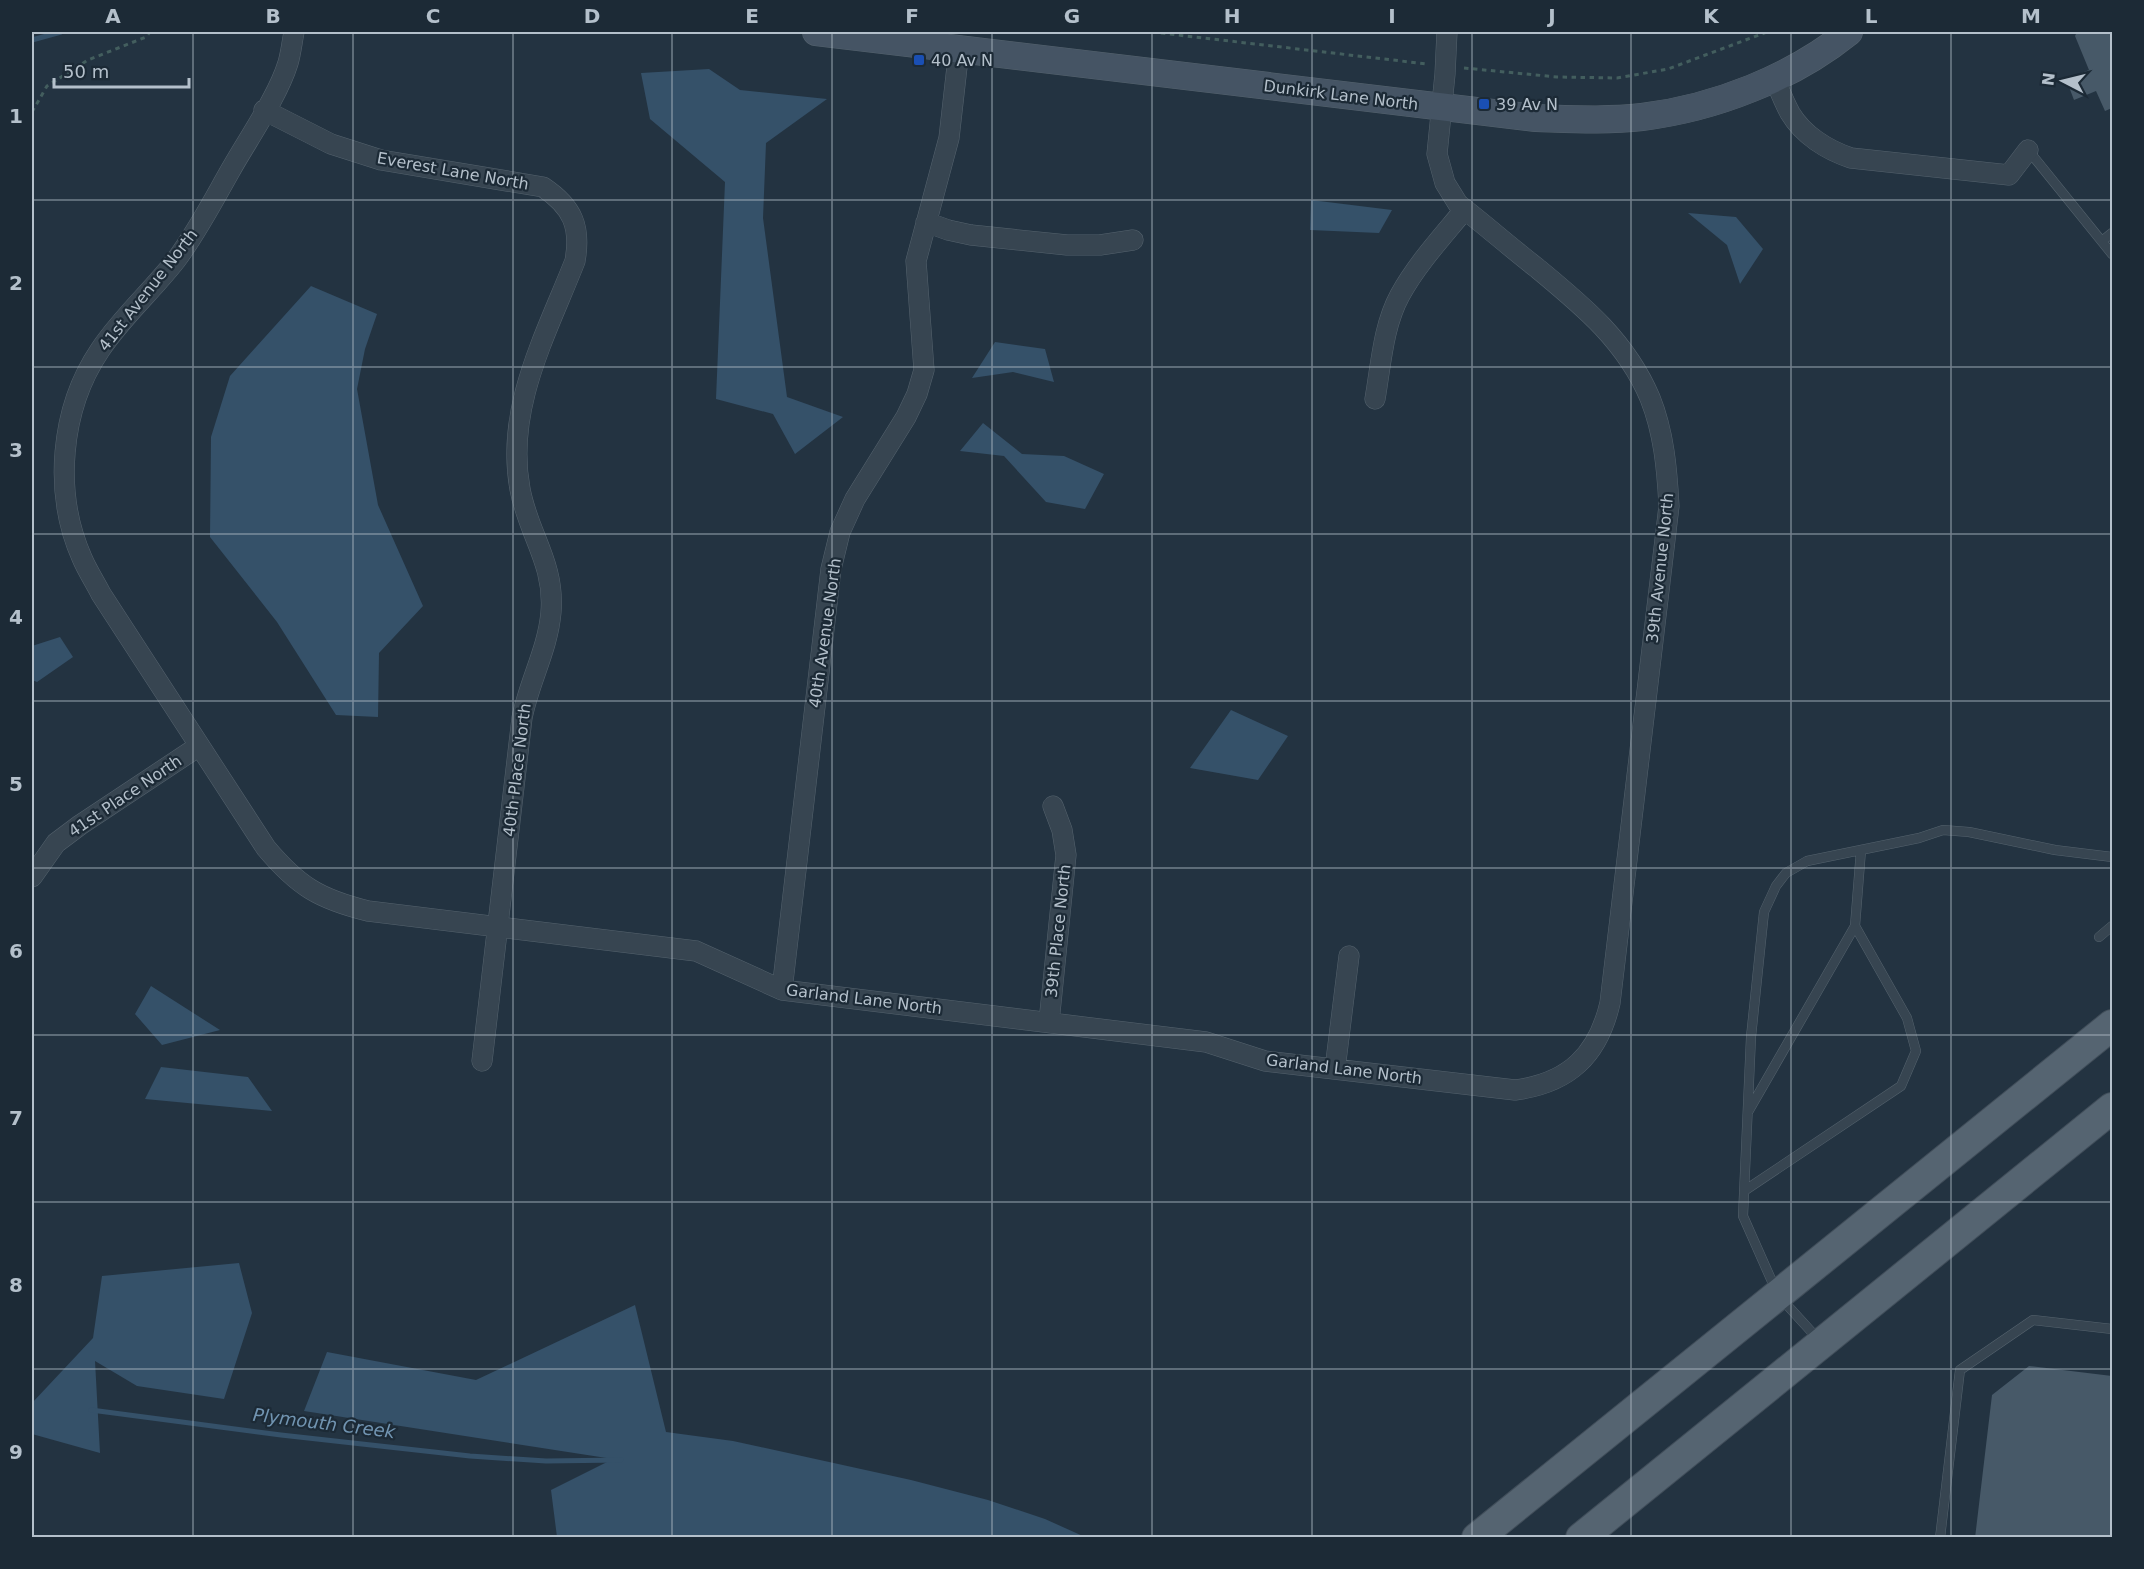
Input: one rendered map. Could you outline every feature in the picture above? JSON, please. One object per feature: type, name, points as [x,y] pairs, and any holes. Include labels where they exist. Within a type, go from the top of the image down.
[{"type":"main road","points":[[1477,1538],[2112,1025]]},
{"type":"main road","points":[[1581,1538],[2112,1108]]},
{"type":"street","name":"41st Avenue North","points":[[199,746],[101,594],[81,557],[69,516],[64,473],[68,430],[80,389],[99,351],[178,257],[199,225],[264,110],[287,63],[294,32]]},
{"type":"street","name":"Dunkirk Lane North","points":[[816,32],[1536,118],[1589,120],[1643,117],[1695,107],[1746,90],[1795,68],[1849,32]]},
{"type":"street","name":"39th Avenue North","points":[[1447,32],[1443,107],[1437,139],[1437,154],[1445,183],[1458,204],[1586,308],[1608,331],[1633,365],[1651,400],[1667,464],[1669,506],[1610,1003],[1606,1022],[1598,1041],[1569,1072]]},
{"type":"street","name":"40th Avenue North","points":[[782,990],[831,569],[840,532],[855,500],[906,417],[917,394],[924,370],[916,261],[944,164],[949,138],[958,49]]},
{"type":"street","points":[[1774,77],[1791,113],[1808,133],[1831,151],[1851,158],[2009,175],[2028,150]]},
{"type":"street","name":"Everest Lane North","points":[[264,110],[331,144],[381,160],[543,187],[558,197],[569,212]]},
{"type":"street","points":[[1375,399],[1384,343],[1391,316],[1400,295],[1424,259],[1465,209]]},
{"type":"street","name":"40th Place North","points":[[482,1061],[522,718],[526,697],[545,644],[551,613],[551,584],[520,491],[515,451],[519,411],[531,371],[575,261],[578,244],[577,227],[569,212]]},
{"type":"street","points":[[926,222],[948,230],[971,234],[1066,244],[1100,245],[1133,240]]},
{"type":"street","name":"41st Place North","points":[[32,877],[56,843],[199,746]]},
{"type":"street","name":"Garland Lane North","points":[[199,746],[266,848],[286,871],[310,891],[338,904],[368,911],[696,951],[782,990],[1206,1042],[1265,1061],[1515,1090],[1551,1081],[1569,1072]]},
{"type":"street","name":"39th Place North","points":[[1049,1022],[1066,855],[1062,830],[1053,806]]},
{"type":"street","points":[[1335,1069],[1349,956]]},
{"type":"lane","points":[[2028,150],[2112,254]]},
{"type":"lane","points":[[2102,241],[2112,233]]},
{"type":"lane","points":[[1821,1343],[1778,1295],[1743,1216],[1750,1037],[1764,912],[1776,886],[1786,873],[1807,861],[1919,838],[1943,830],[1969,832],[2055,850],[2112,857]]},
{"type":"lane","points":[[1747,1114],[1855,926],[1861,850]]},
{"type":"lane","points":[[1744,1191],[1901,1086],[1916,1052],[1906,1018],[1855,926]]},
{"type":"lane","points":[[2098,937],[2112,926]]},
{"type":"lane","points":[[1940,1538],[1960,1370],[2033,1320],[2112,1329]]},
{"type":"path","points":[[32,112],[47,86],[88,60],[146,37],[150,32]]},
{"type":"water","points":[[709,69],[740,90],[827,99],[766,143],[763,218],[787,397],[843,417],[795,454],[773,414],[716,399],[725,182],[650,119],[641,73]]},
{"type":"water","points":[[1311,200],[1392,210],[1379,233],[1310,230]]},
{"type":"water","points":[[1688,213],[1736,217],[1763,249],[1740,284],[1727,245]]},
{"type":"water","points":[[311,286],[377,314],[365,349],[357,389],[378,505],[423,606],[379,653],[378,717],[336,715],[277,622],[210,537],[211,437],[230,376]]},
{"type":"water","points":[[995,342],[1045,349],[1054,382],[1013,372],[972,378]]},
{"type":"water","points":[[983,423],[1022,454],[1064,456],[1104,474],[1085,509],[1046,502],[1004,456],[960,451]]},
{"type":"water","points":[[60,637],[73,657],[37,682],[32,680],[32,646]]},
{"type":"water","points":[[1231,710],[1288,736],[1258,780],[1190,768]]},
{"type":"water","points":[[151,986],[220,1030],[162,1045],[135,1014]]},
{"type":"water","points":[[161,1067],[248,1077],[272,1111],[145,1099]]},
{"type":"water","points":[[239,1263],[252,1313],[224,1399],[137,1386],[95,1361],[100,1453],[32,1434],[32,1403],[93,1338],[102,1276]]},
{"type":"water","points":[[635,1305],[666,1432],[733,1441],[911,1480],[988,1500],[1045,1519],[1085,1537],[557,1537],[551,1490],[613,1459],[304,1411],[327,1352],[476,1380]]},
{"type":"building","points":[[2077,32],[2112,32],[2112,108],[2105,111],[2096,91],[2074,100],[2066,79],[2089,70],[2075,36]]},
{"type":"building","points":[[2029,1366],[2112,1376],[2111,1538],[1975,1538],[1992,1395]]},
{"type":"waterway","name":"Plymouth Creek","points":[[32,40],[61,32]]},
{"type":"waterway","name":"Plymouth Creek","points":[[91,1410],[281,1435],[470,1456],[546,1461],[621,1460]]},
{"type":"place","name":"40 Av N","points":[[919,60]]},
{"type":"place","name":"39 Av N","points":[[1484,104]]}]
